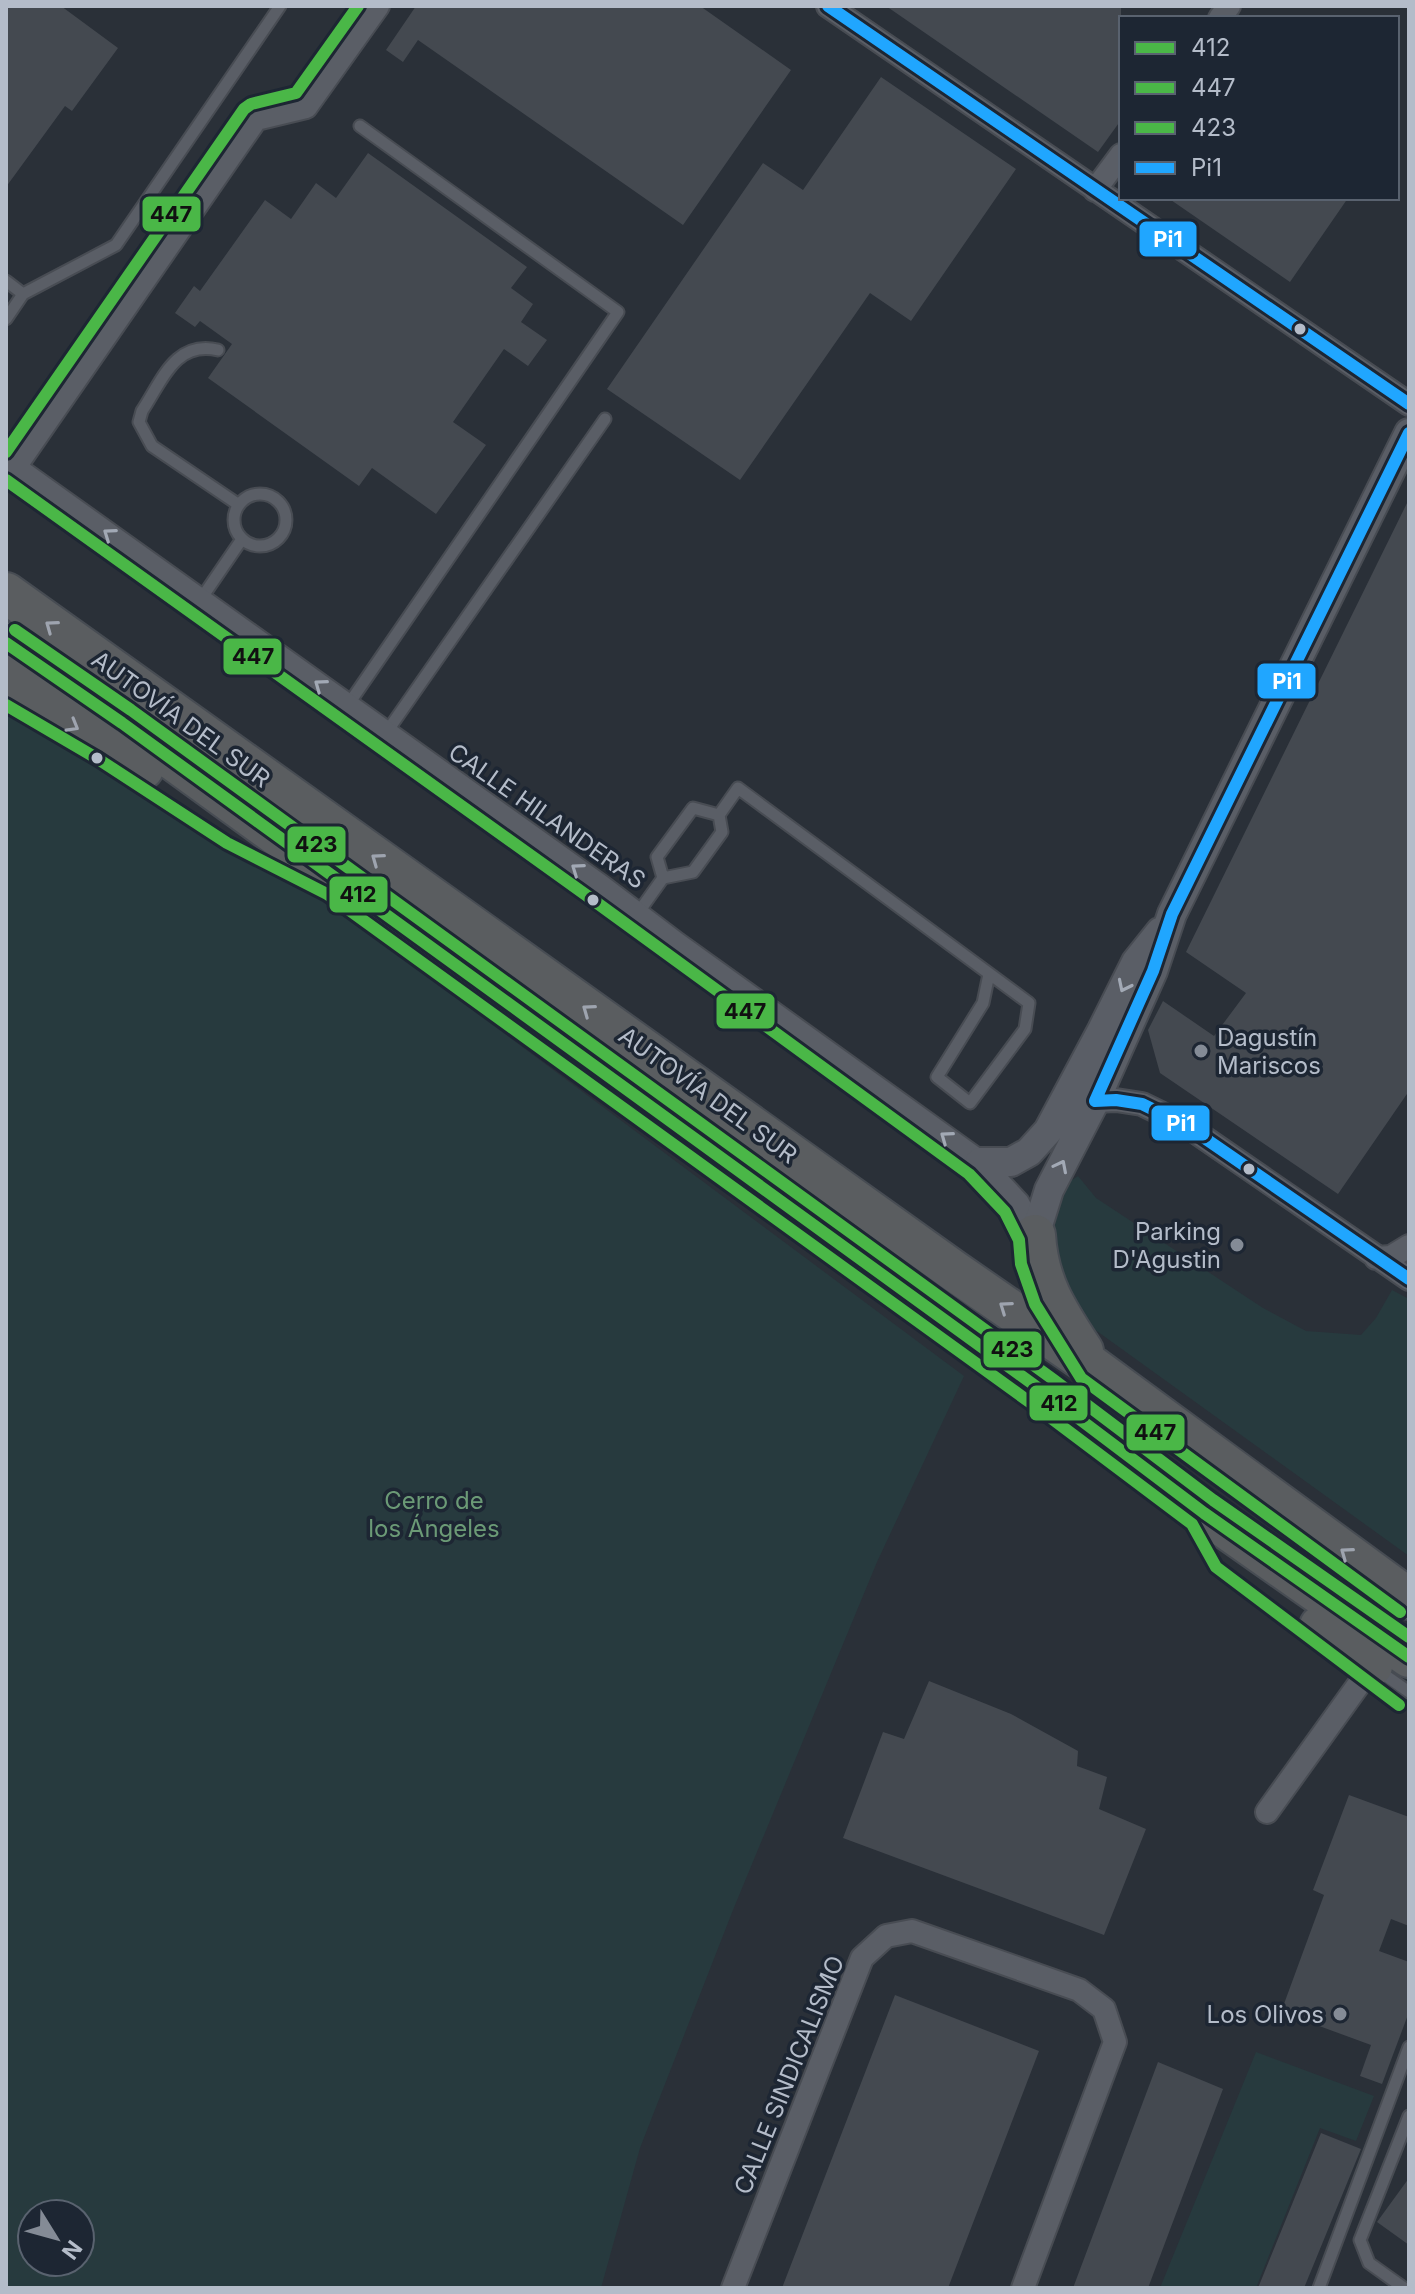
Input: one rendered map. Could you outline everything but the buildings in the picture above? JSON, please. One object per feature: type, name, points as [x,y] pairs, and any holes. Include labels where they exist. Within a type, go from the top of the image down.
[{"type":"highway","name":"AUTOVÍA DEL SUR","points":[[6,593],[954,1271],[1093,1367],[1409,1599]]},
{"type":"highway","name":"AUTOVÍA DEL SUR","points":[[6,643],[122,723],[1045,1393],[1204,1513],[1227,1555],[1390,1661]]},
{"type":"highway","points":[[6,687],[106,745],[236,830],[335,880]]},
{"type":"highway","points":[[1035,1235],[1037,1261],[1049,1297],[1093,1367]]},
{"type":"street","points":[[10,464],[256,119],[306,107],[378,6]]},
{"type":"street","points":[[828,6],[1409,404]]},
{"type":"street","points":[[1095,190],[1119,158]]},
{"type":"street","points":[[1035,1235],[1049,1190],[1095,1101],[1153,971],[1168,922],[1409,433]]},
{"type":"street","name":"CALLE HILANDERAS","points":[[10,464],[980,1162],[1018,1203],[1035,1235]]},
{"type":"street","points":[[980,1162],[1011,1162],[1029,1152],[1048,1131],[1136,962],[1168,922]]},
{"type":"street","points":[[1074,1079],[1076,1088],[1095,1101],[1142,1104],[1187,1126],[1409,1279]]},
{"type":"street","points":[[1376,1258],[1391,1257],[1409,1246]]},
{"type":"street","points":[[1267,1812],[1390,1661]]},
{"type":"street","name":"CALLE SINDICALISMO","points":[[733,2288],[862,1958],[886,1936],[912,1931],[1079,1990],[1104,2009],[1115,2042],[1023,2288]]},
{"type":"lane","points":[[6,319],[23,294],[116,245],[280,6]]},
{"type":"lane","points":[[348,705],[618,312],[360,126]]},
{"type":"lane","points":[[6,281],[23,294]]},
{"type":"lane","points":[[218,350],[201,346],[178,355],[142,411],[139,422],[152,446],[239,505]]},
{"type":"lane","points":[[386,733],[605,419]]},
{"type":"lane","points":[[253,495],[271,496],[278,501],[286,516],[283,533],[271,544],[256,546],[242,539],[234,519],[239,505],[253,495]]},
{"type":"lane","points":[[201,599],[242,539]]},
{"type":"lane","points":[[638,913],[663,878],[693,872],[722,832],[719,815],[738,788],[1029,1003],[1025,1029],[970,1103],[937,1077],[983,1003],[989,974]]},
{"type":"lane","points":[[663,878],[657,857],[693,808],[719,815]]},
{"type":"lane","points":[[1390,1661],[1409,1692]]},
{"type":"lane","points":[[1334,2288],[1321,2284],[1409,2047]]},
{"type":"lane","points":[[1404,2288],[1369,2263],[1360,2240],[1409,2116]]},
{"type":"green space","name":"Cerro de los Ángeles","points":[[6,700],[301,882],[964,1376],[877,1562],[733,1910],[640,2148],[601,2288],[6,2288]]},
{"type":"green space","points":[[1078,1176],[1096,1198],[1263,1308],[1306,1331],[1361,1335],[1376,1318],[1392,1290],[1409,1299],[1409,1556],[1069,1311],[1049,1236],[1069,1182]]},
{"type":"green space","points":[[1256,2052],[1374,2096],[1356,2141],[1320,2128],[1256,2288],[1160,2288]]},
{"type":"transit line","name":"447","points":[[6,452],[244,109],[251,104],[296,93],[358,6]]},
{"type":"transit line","name":"Pi1","points":[[828,6],[1409,404]]},
{"type":"transit line","name":"Pi1","points":[[1409,433],[1172,914],[1153,971],[1095,1101],[1142,1104],[1187,1126],[1409,1279]]},
{"type":"transit line","name":"447","points":[[6,480],[593,900],[969,1174],[1005,1212],[1019,1240],[1021,1264],[1035,1304],[1081,1378],[1400,1612]]},
{"type":"transit line","name":"423","points":[[15,630],[131,710],[1054,1380],[1213,1500],[1409,1637]]},
{"type":"transit line","name":"412","points":[[6,643],[122,723],[1045,1393],[1204,1513],[1409,1657]]},
{"type":"transit line","name":"447","points":[[6,705],[98,759],[227,843],[327,894],[1035,1406],[1192,1524],[1216,1567],[1399,1705]]},
{"type":"place","name":"Dagustín Mariscos","points":[[1201,1051]]},
{"type":"place","name":"Parking D'Agustin","points":[[1237,1245]]},
{"type":"place","name":"Los Olivos","points":[[1340,2014]]}]
